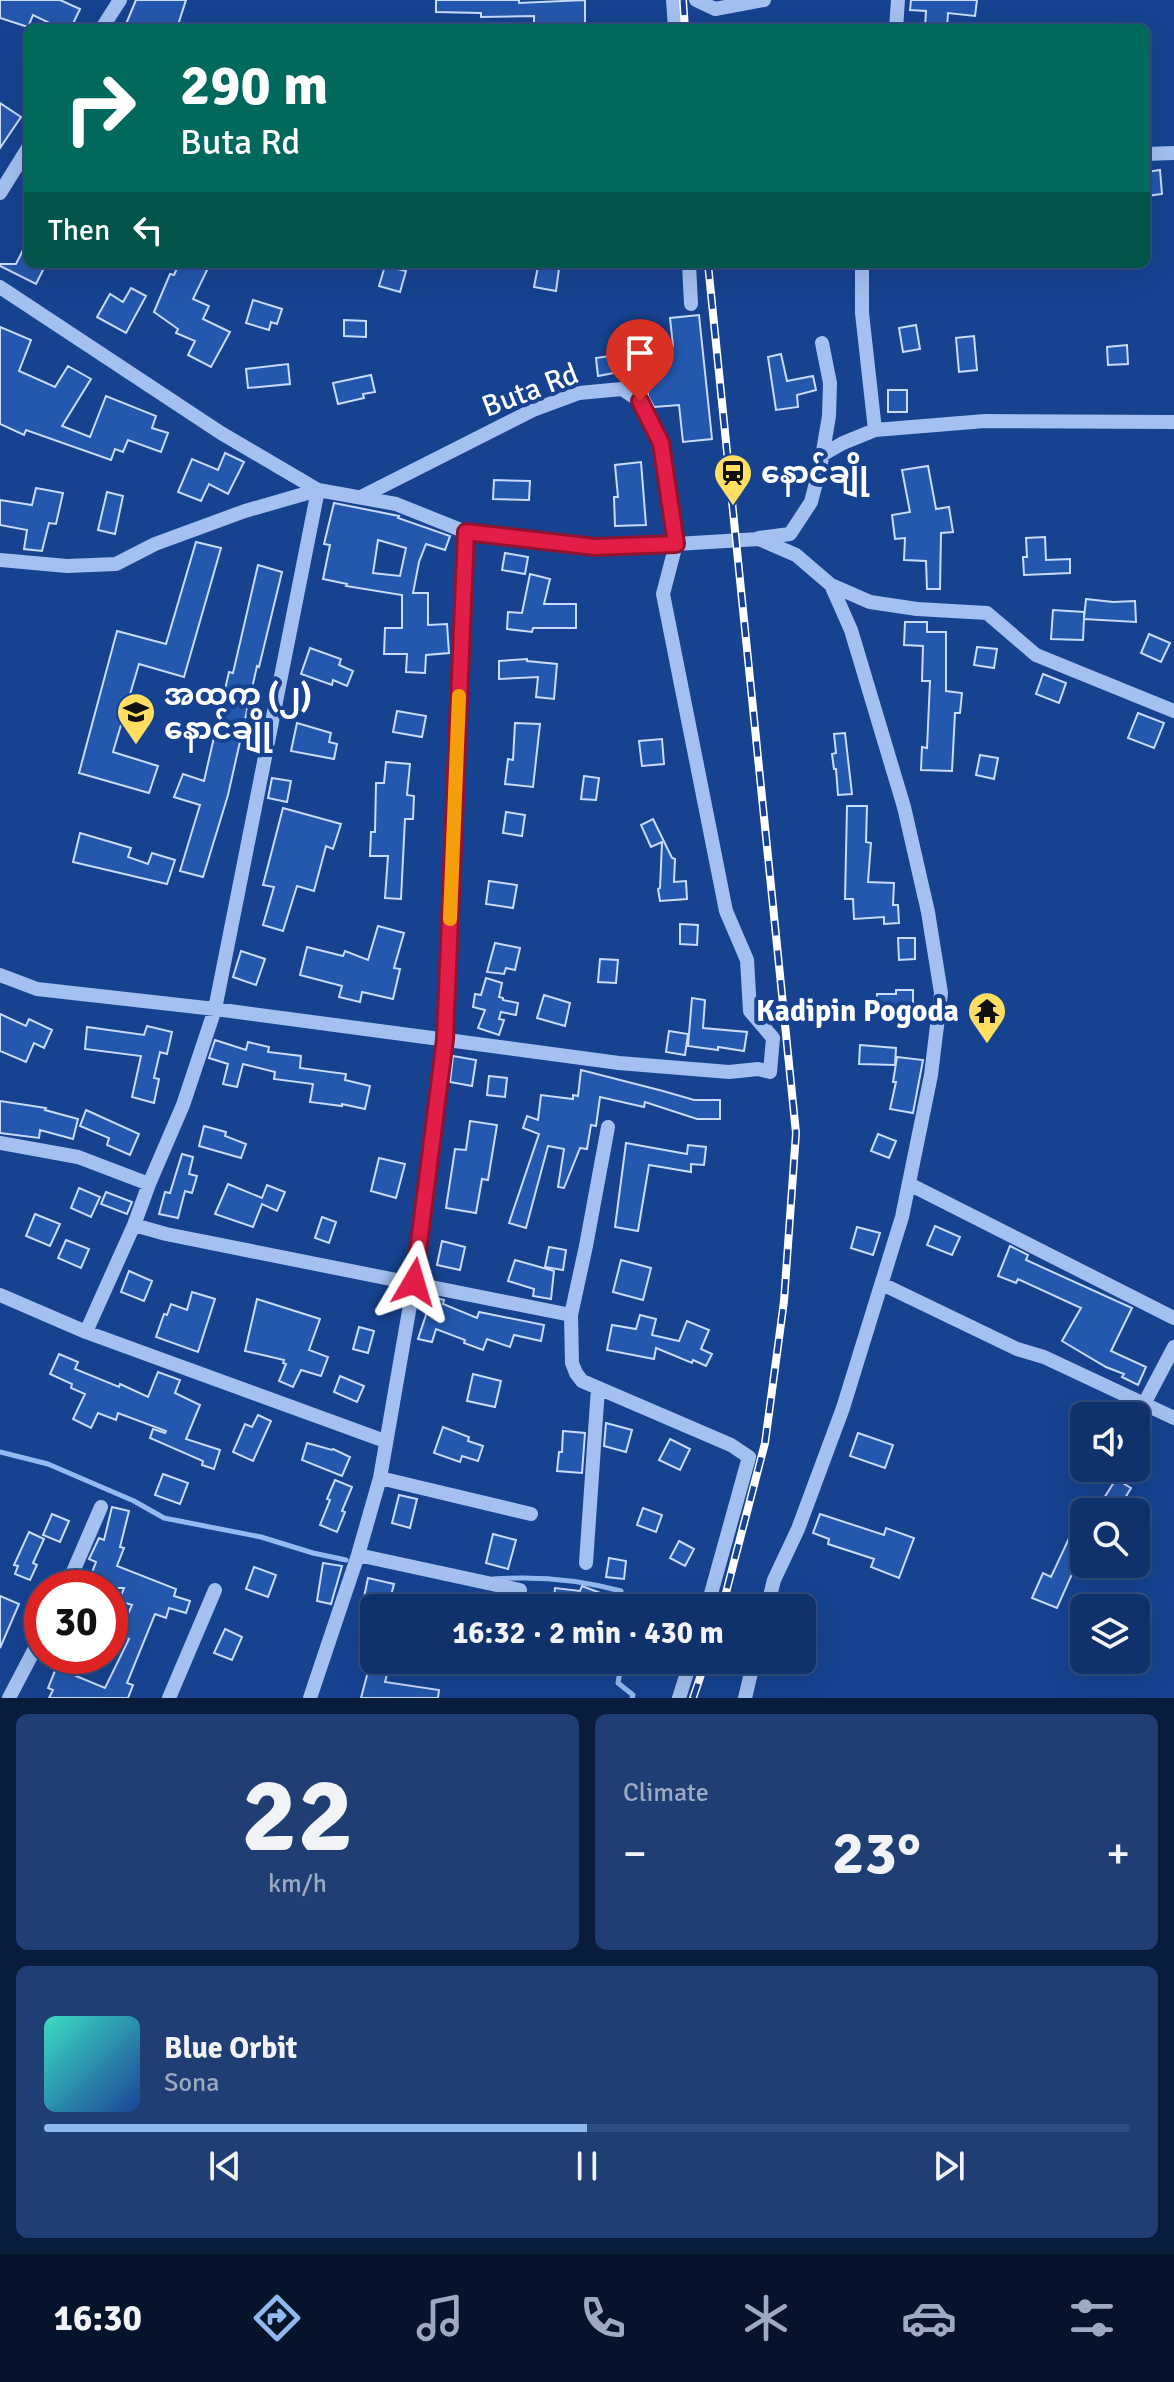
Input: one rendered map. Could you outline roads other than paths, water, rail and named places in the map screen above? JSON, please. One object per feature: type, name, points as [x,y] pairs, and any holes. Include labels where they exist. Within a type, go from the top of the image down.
[{"type":"street","points":[[105,24],[120,0]]},
{"type":"street","points":[[673,0],[675,24]]},
{"type":"street","points":[[696,0],[715,9],[764,0]]},
{"type":"street","points":[[896,24],[898,0]]},
{"type":"street","points":[[1150,154],[1174,153]]},
{"type":"street","points":[[0,193],[24,154]]},
{"type":"street","points":[[689,268],[691,304]]},
{"type":"street","points":[[862,268],[862,313],[875,430]]},
{"type":"street","points":[[0,287],[221,433],[318,490],[396,504],[466,532],[595,547],[759,539],[790,534],[811,502],[829,416],[830,383],[822,343]]},
{"type":"street","name":"Buta Rd","points":[[361,497],[533,410],[579,393],[622,389],[640,401],[661,443],[676,544]]},
{"type":"street","points":[[822,455],[875,430],[985,421],[1174,422]]},
{"type":"street","points":[[0,560],[67,566],[116,564],[155,544],[193,530],[318,490]]},
{"type":"street","points":[[86,1332],[183,1105],[215,1009],[318,490]]},
{"type":"street","points":[[310,1698],[380,1478],[414,1282],[445,1039],[466,532]]},
{"type":"street","points":[[759,539],[796,555],[831,585],[870,602],[917,609],[987,613],[1036,655],[1174,711]]},
{"type":"street","points":[[0,975],[37,989],[215,1009],[619,1063],[729,1072],[758,1069],[770,1072],[773,1038],[750,1011],[747,960],[726,911],[663,594],[676,544]]},
{"type":"street","points":[[770,1594],[838,1421],[902,1217],[931,1075],[941,993],[928,912],[904,807],[851,630],[831,585]]},
{"type":"street","points":[[608,1127],[571,1315],[572,1363],[582,1381],[731,1445],[749,1457],[711,1594]]},
{"type":"street","points":[[0,1143],[78,1157],[149,1184]]},
{"type":"street","points":[[909,1184],[1174,1318]]},
{"type":"street","points":[[134,1225],[180,1237],[571,1315]]},
{"type":"street","points":[[882,1284],[1017,1349],[1044,1357],[1140,1402]]},
{"type":"street","points":[[0,1295],[86,1332],[385,1441]]},
{"type":"street","points":[[1145,1402],[1174,1347]]},
{"type":"street","points":[[586,1563],[598,1388]]},
{"type":"street","points":[[1150,1407],[1174,1418]]},
{"type":"street","points":[[380,1478],[531,1514]]},
{"type":"street","points":[[74,1570],[101,1507]]},
{"type":"street","points":[[358,1555],[520,1590]]},
{"type":"street","points":[[169,1698],[215,1590]]},
{"type":"street","points":[[9,1698],[24,1669]]},
{"type":"street","points":[[679,1698],[687,1674]]},
{"type":"street","points":[[745,1698],[751,1674]]},
{"type":"waterway","points":[[0,1452],[48,1464],[134,1501],[164,1518],[261,1537],[346,1560]]},
{"type":"waterway","points":[[493,1579],[558,1580],[606,1587],[621,1591],[621,1594]]},
{"type":"waterway","points":[[620,1674],[618,1683],[633,1695],[632,1698]]},
{"type":"railway","points":[[683,0],[685,24]]},
{"type":"railway","points":[[708,268],[796,1133],[784,1301],[765,1443],[726,1594]]},
{"type":"railway","points":[[693,1698],[701,1674]]},
{"type":"place","name":"နောင်ချို","points":[[733,507]]},
{"type":"place","name":"အထက (၂) နောင်ချို","points":[[136,746]]},
{"type":"place","name":"Kadipin Pogoda","points":[[987,1045]]}]
